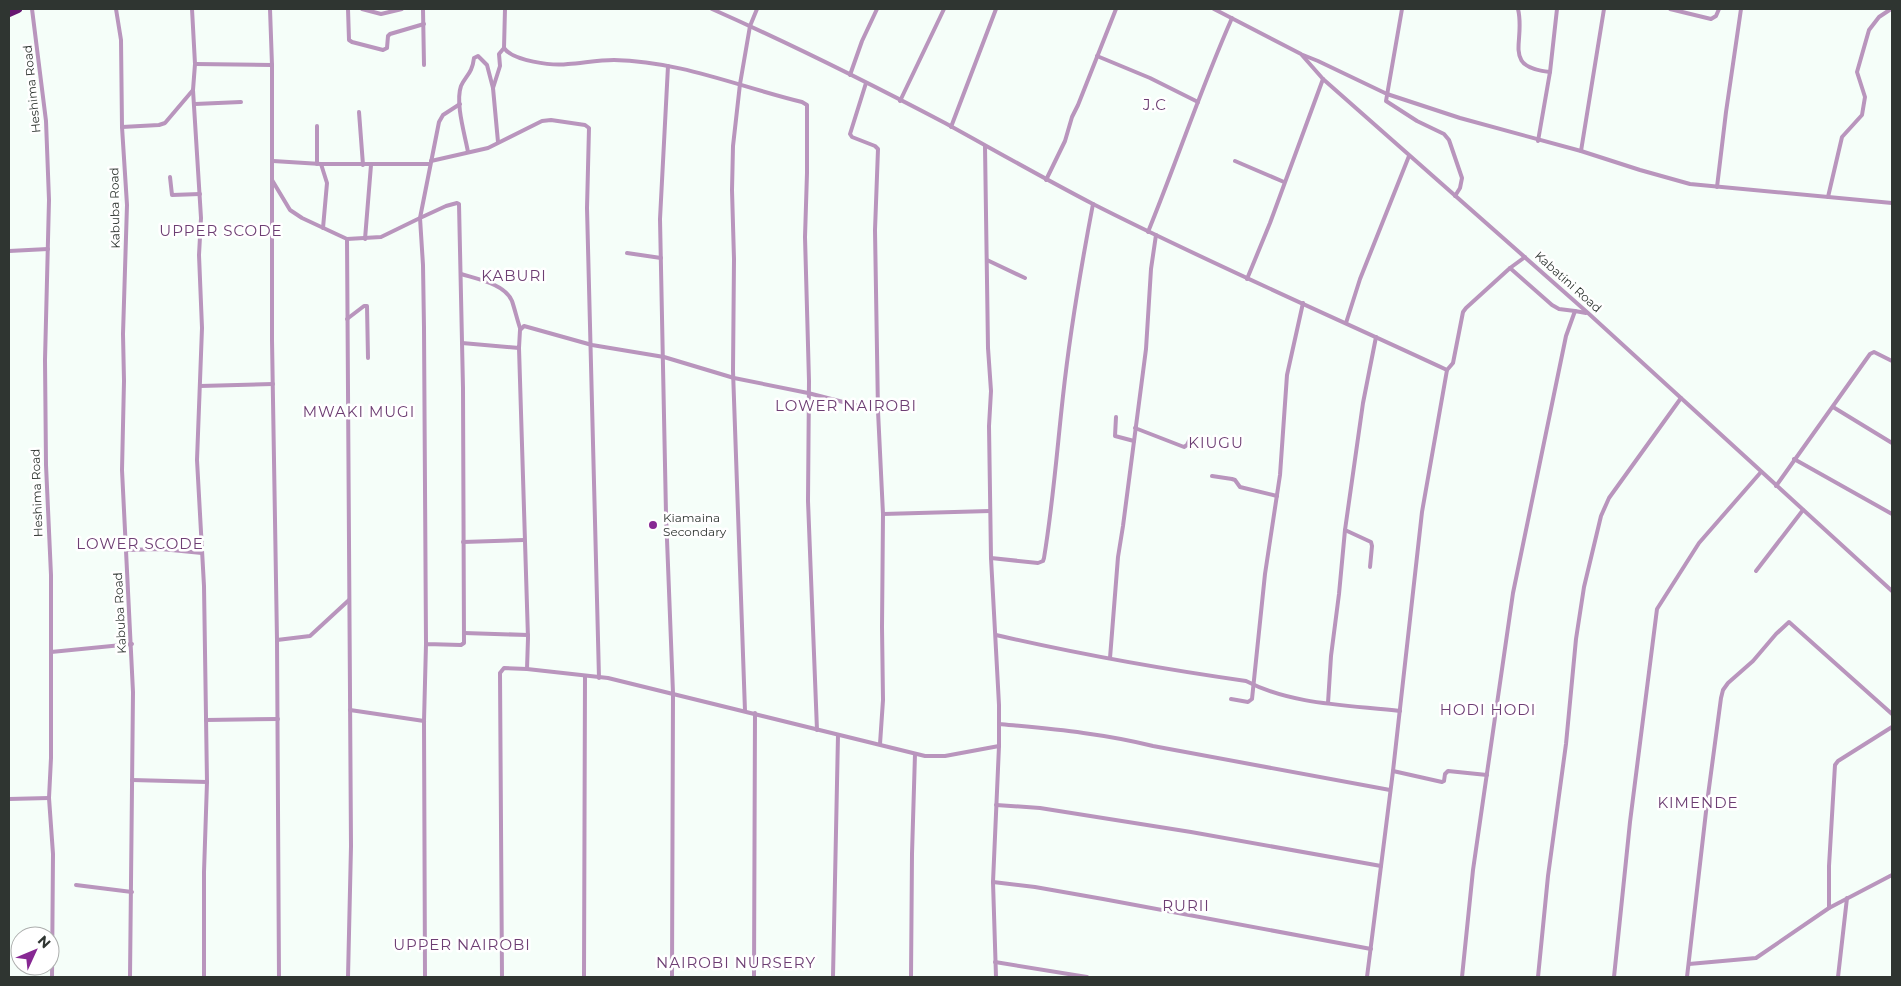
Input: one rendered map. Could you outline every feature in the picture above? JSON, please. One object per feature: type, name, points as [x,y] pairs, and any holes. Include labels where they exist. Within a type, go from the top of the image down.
[{"type":"highway","points":[[9,13],[18,9]]},
{"type":"street","name":"Heshima Road","points":[[32,9],[47,130],[46,455],[51,652],[49,798],[53,854],[52,977]]},
{"type":"street","name":"Kabuba Road","points":[[116,9],[121,40],[122,127],[128,213],[123,334],[122,470],[132,644],[130,977]]},
{"type":"street","points":[[192,9],[195,64],[193,90],[201,218],[198,255],[202,328],[197,460],[204,586],[207,782],[204,872],[204,977]]},
{"type":"street","points":[[270,9],[280,977]]},
{"type":"street","points":[[348,9],[349,40],[383,50],[387,48],[388,36],[390,34],[424,24]]},
{"type":"street","points":[[362,9],[381,14],[402,9]]},
{"type":"street","points":[[423,9],[424,65]]},
{"type":"street","points":[[505,9],[504,48],[507,53],[523,59],[552,64],[613,60],[668,66],[802,102],[808,108],[805,237],[808,296],[808,501],[817,730]]},
{"type":"street","points":[[712,9],[866,83],[952,127],[1046,180],[1148,232],[1447,370]]},
{"type":"street","points":[[744,711],[734,378],[732,190],[733,146],[740,84],[750,26],[756,9]]},
{"type":"street","points":[[850,75],[862,41],[877,9]]},
{"type":"street","points":[[900,101],[944,9]]},
{"type":"street","points":[[952,127],[996,9]]},
{"type":"street","points":[[1046,180],[1065,141],[1072,117],[1116,9]]},
{"type":"street","name":"Kabatini Road","points":[[1214,9],[1301,54],[1323,79],[1525,257],[1892,591]]},
{"type":"street","points":[[1402,9],[1386,101],[1418,121],[1444,134],[1449,140],[1462,178],[1460,188],[1455,196]]},
{"type":"street","points":[[1518,9],[1520,26],[1518,56],[1525,66],[1536,71],[1550,72]]},
{"type":"street","points":[[1538,140],[1550,72],[1557,9]]},
{"type":"street","points":[[1581,151],[1604,9]]},
{"type":"street","points":[[1670,9],[1711,19],[1716,16],[1719,9]]},
{"type":"street","points":[[1717,187],[1741,9]]},
{"type":"street","points":[[1828,197],[1842,137],[1862,115],[1865,98],[1857,72],[1869,30],[1879,17],[1891,9]]},
{"type":"street","points":[[1148,232],[1232,18]]},
{"type":"street","points":[[494,88],[500,66],[499,54],[504,48]]},
{"type":"street","points":[[1301,54],[1387,94],[1460,118],[1681,181],[1717,187],[1892,203]]},
{"type":"street","points":[[468,152],[460,104],[462,86],[473,68],[474,58],[478,56],[487,65],[494,88],[498,142]]},
{"type":"street","points":[[1097,56],[1150,78],[1198,102]]},
{"type":"street","points":[[195,64],[272,66]]},
{"type":"street","points":[[668,66],[660,219],[666,514],[673,693],[672,977]]},
{"type":"street","points":[[491,76],[497,77]]},
{"type":"street","points":[[1247,279],[1270,223],[1323,79]]},
{"type":"street","points":[[866,83],[850,134],[852,137],[878,149],[875,230],[878,411],[883,514],[883,700],[880,744]]},
{"type":"street","points":[[122,127],[159,125],[164,123],[193,90]]},
{"type":"street","points":[[195,104],[241,102]]},
{"type":"street","points":[[425,977],[424,721],[426,644],[423,265],[420,218],[440,120],[443,115],[460,104]]},
{"type":"street","points":[[359,112],[363,165]]},
{"type":"street","points":[[273,161],[363,165],[431,163],[488,148],[547,120],[585,125],[589,128],[587,208],[592,345],[592,453],[599,678]]},
{"type":"street","points":[[317,126],[319,164],[327,183],[323,228]]},
{"type":"street","points":[[985,146],[988,348],[991,391],[989,426],[991,558],[999,724],[993,882],[996,977]]},
{"type":"street","points":[[1346,323],[1360,279],[1409,156]]},
{"type":"street","points":[[1235,160],[1284,182]]},
{"type":"street","points":[[365,239],[371,165]]},
{"type":"street","points":[[170,177],[170,191],[172,194],[200,194]]},
{"type":"street","points":[[271,178],[290,210],[347,239],[382,237],[446,206],[458,203],[464,388],[464,643],[461,645],[426,644]]},
{"type":"street","points":[[991,558],[1038,563],[1043,561],[1044,558],[1063,394],[1077,294],[1093,204]]},
{"type":"street","points":[[1110,658],[1117,566],[1146,349],[1151,269],[1156,235]]},
{"type":"street","points":[[347,239],[350,710],[348,977]]},
{"type":"street","points":[[9,251],[48,249]]},
{"type":"street","points":[[627,253],[662,258]]},
{"type":"street","points":[[1367,977],[1393,771],[1421,522],[1447,370],[1453,363],[1463,312],[1510,268],[1525,257]]},
{"type":"street","points":[[987,260],[1025,278]]},
{"type":"street","points":[[1510,268],[1552,305],[1559,309],[1588,314]]},
{"type":"street","points":[[461,274],[492,284],[506,292],[511,300],[520,328],[524,540],[528,635],[527,669]]},
{"type":"street","points":[[1230,700],[1250,702],[1252,699],[1264,574],[1280,475],[1287,375],[1303,303]]},
{"type":"street","points":[[347,319],[364,306],[367,306],[368,358]]},
{"type":"street","points":[[1462,977],[1473,870],[1512,594],[1557,372],[1566,336],[1575,311]]},
{"type":"street","points":[[520,328],[524,326],[592,345],[664,358],[734,378],[808,393],[878,411]]},
{"type":"street","points":[[1328,703],[1331,656],[1345,530],[1363,403],[1376,337]]},
{"type":"street","points":[[462,343],[519,348]]},
{"type":"street","points":[[1776,486],[1872,352],[1878,353],[1892,361]]},
{"type":"street","points":[[200,386],[273,384]]},
{"type":"street","points":[[1538,977],[1548,876],[1566,744],[1576,639],[1584,587],[1602,516],[1609,498],[1681,398]]},
{"type":"street","points":[[1832,408],[1892,443]]},
{"type":"street","points":[[1116,417],[1115,436],[1134,441]]},
{"type":"street","points":[[1135,428],[1184,446],[1187,446],[1189,441]]},
{"type":"street","points":[[1794,459],[1892,514]]},
{"type":"street","points":[[1614,977],[1630,822],[1657,609],[1699,543],[1761,472]]},
{"type":"street","points":[[1212,476],[1232,479],[1240,487],[1277,496]]},
{"type":"street","points":[[1756,571],[1804,510]]},
{"type":"street","points":[[883,514],[990,511]]},
{"type":"street","points":[[1345,530],[1371,542],[1370,568]]},
{"type":"street","points":[[463,542],[524,540]]},
{"type":"street","points":[[127,550],[202,553]]},
{"type":"street","points":[[278,640],[310,636],[348,600]]},
{"type":"street","points":[[1688,977],[1706,803],[1721,698],[1723,690],[1728,683],[1753,661],[1789,622],[1892,714]]},
{"type":"street","points":[[464,633],[528,635]]},
{"type":"street","points":[[996,635],[1182,672],[1246,681],[1264,690],[1297,699],[1400,711]]},
{"type":"street","points":[[51,652],[132,644]]},
{"type":"street","points":[[502,977],[500,673],[504,668],[599,678],[673,693],[915,754],[936,757],[999,746]]},
{"type":"street","points":[[584,977],[585,676]]},
{"type":"street","points":[[350,710],[424,721]]},
{"type":"street","points":[[754,714],[754,977]]},
{"type":"street","points":[[206,720],[278,719]]},
{"type":"street","points":[[999,724],[1119,737],[1153,746],[1390,790]]},
{"type":"street","points":[[1829,908],[1829,866],[1836,765],[1838,760],[1892,727]]},
{"type":"street","points":[[833,977],[838,735]]},
{"type":"street","points":[[911,977],[915,754]]},
{"type":"street","points":[[1393,771],[1442,782],[1448,771],[1487,775]]},
{"type":"street","points":[[132,780],[207,782]]},
{"type":"street","points":[[9,799],[49,798]]},
{"type":"street","points":[[996,805],[1040,808],[1191,832],[1381,866]]},
{"type":"street","points":[[1689,964],[1756,958],[1829,908],[1892,875]]},
{"type":"street","points":[[993,882],[1103,899],[1371,949]]},
{"type":"street","points":[[76,885],[132,892]]},
{"type":"street","points":[[1838,977],[1847,898]]},
{"type":"street","points":[[995,962],[1087,977]]},
{"type":"place","name":"Kiamaina Secondary","points":[[653,525]]},
{"type":"district","name":"J.C","points":[[1155,105]]},
{"type":"district","name":"UPPER SCODE","points":[[221,231]]},
{"type":"district","name":"KABURI","points":[[514,276]]},
{"type":"district","name":"LOWER NAIROBI","points":[[846,406]]},
{"type":"district","name":"MWAKI MUGI","points":[[359,412]]},
{"type":"district","name":"KIUGU","points":[[1216,443]]},
{"type":"district","name":"LOWER SCODE","points":[[140,544]]},
{"type":"district","name":"HODI HODI","points":[[1488,710]]},
{"type":"district","name":"KIMENDE","points":[[1698,803]]},
{"type":"district","name":"RURII","points":[[1186,906]]},
{"type":"district","name":"UPPER NAIROBI","points":[[462,945]]},
{"type":"district","name":"NAIROBI NURSERY","points":[[736,963]]}]
